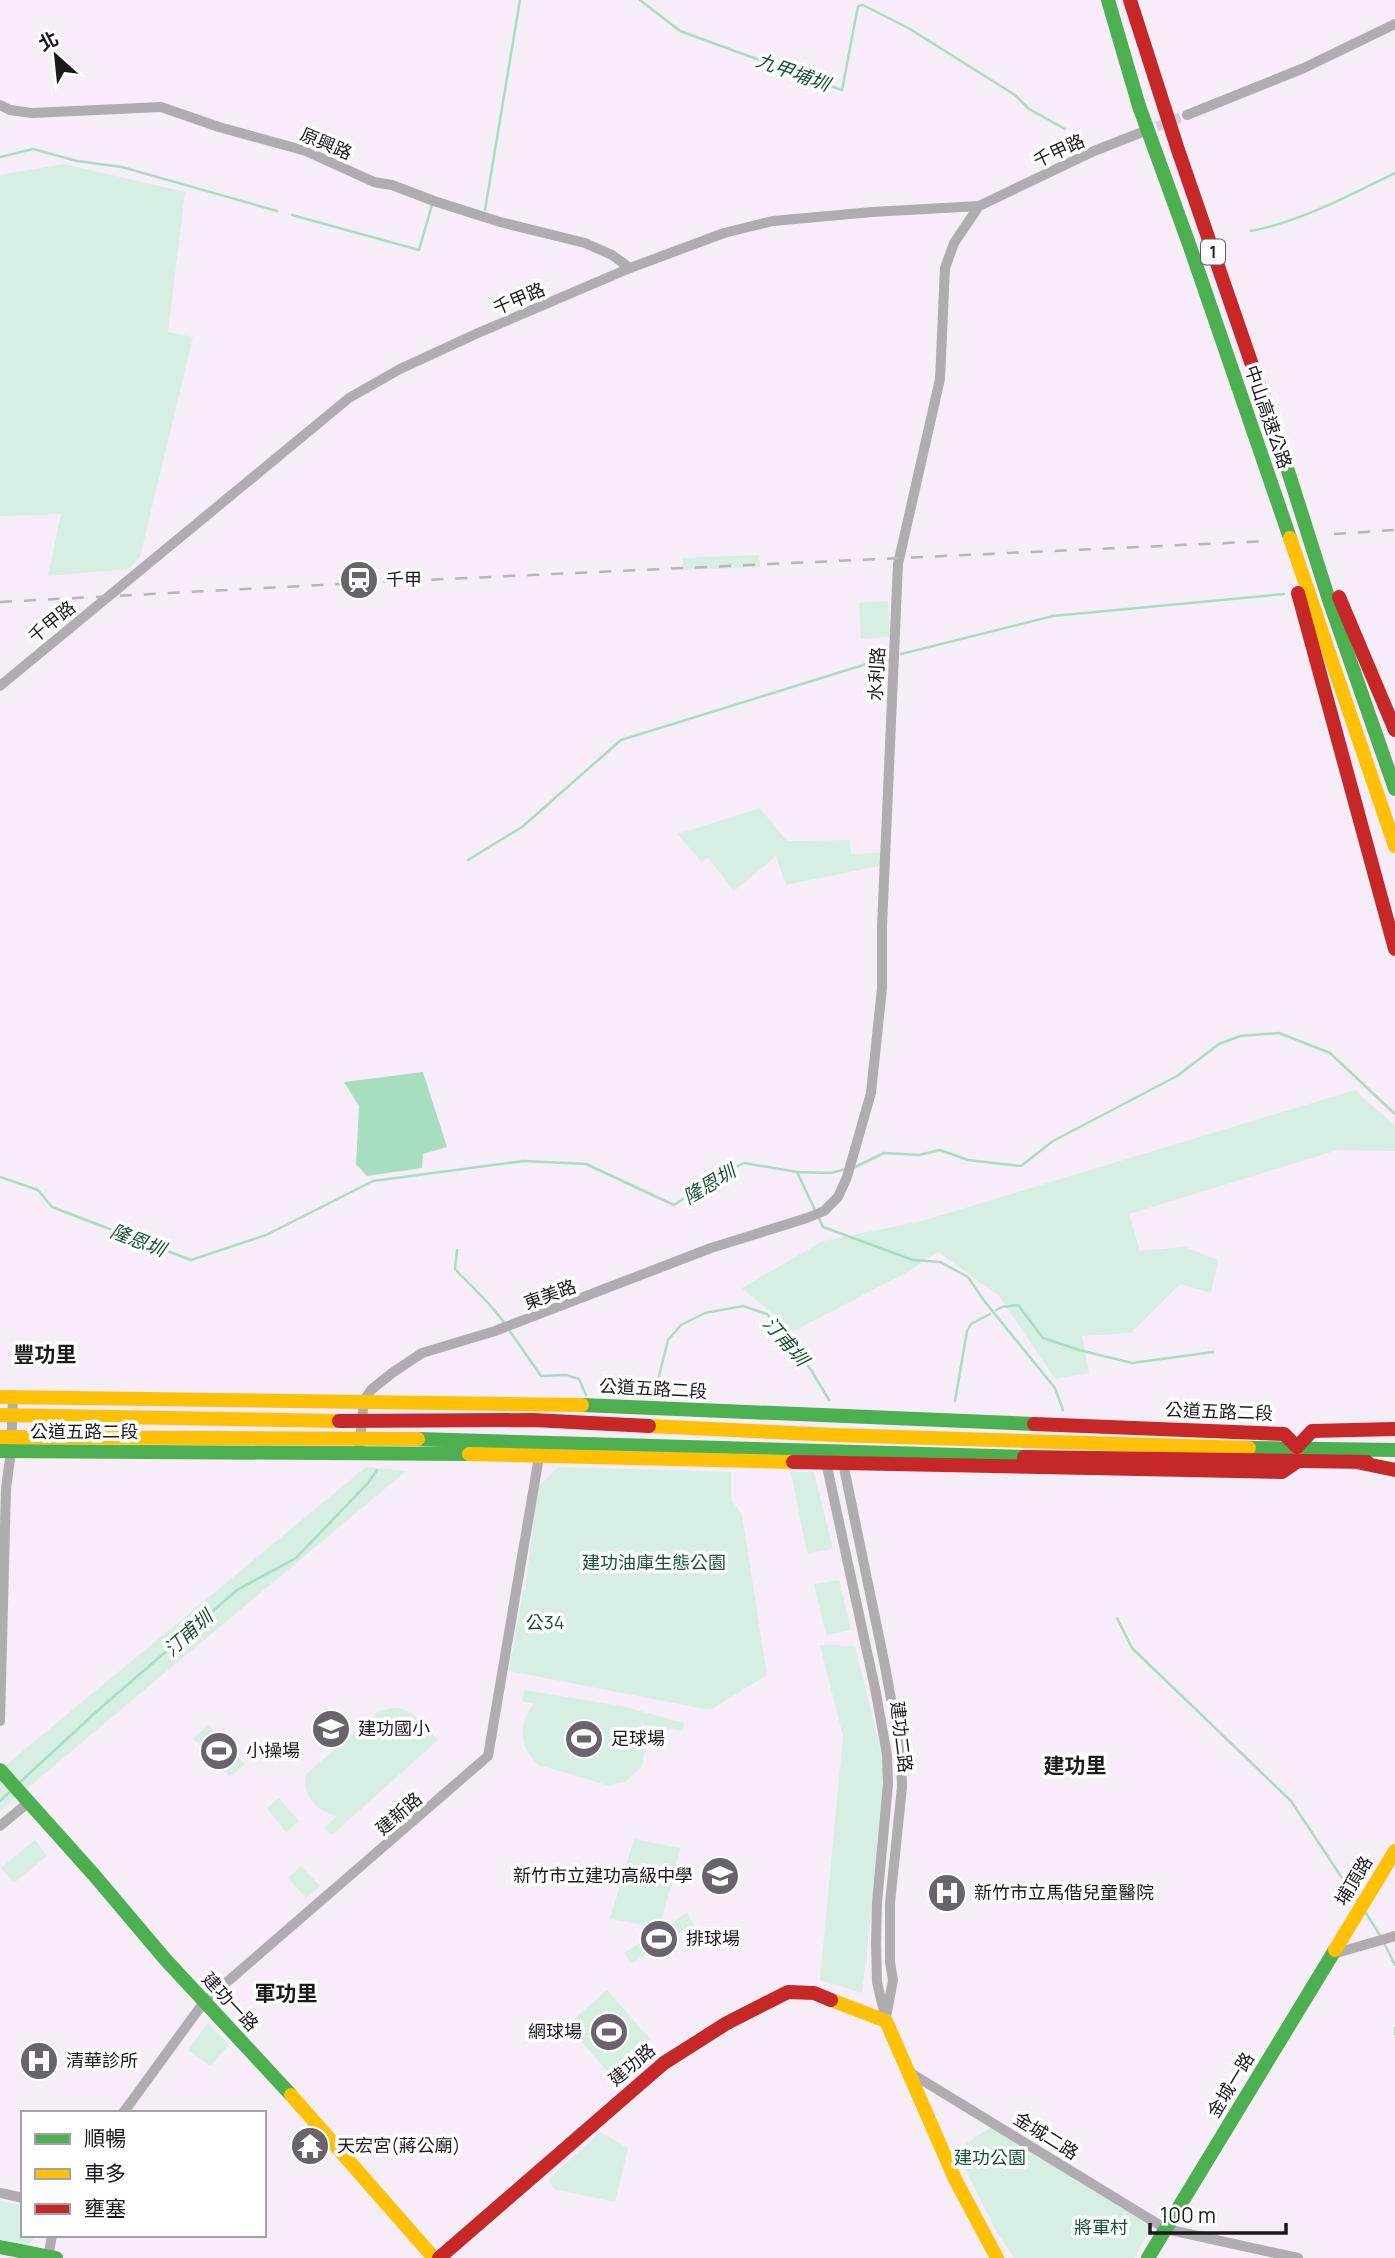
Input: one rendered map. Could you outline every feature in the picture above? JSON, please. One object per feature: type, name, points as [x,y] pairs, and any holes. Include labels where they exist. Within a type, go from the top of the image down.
[{"type":"main road","name":"中山高速公路","points":[[1108,0],[1139,106],[1318,616],[1395,846]]},
{"type":"main road","name":"中山高速公路","points":[[1130,0],[1178,150],[1300,504],[1329,600],[1395,789]]},
{"type":"main road","points":[[1256,445],[1330,705],[1395,949]]},
{"type":"main road","points":[[1300,504],[1395,730]]},
{"type":"main road","name":"公道五路二段","points":[[7,1397],[541,1403],[1284,1434],[1298,1454]]},
{"type":"main road","name":"公道五路二段","points":[[6,1415],[361,1421],[533,1420],[834,1435],[1158,1446],[1298,1454],[1395,1464]]},
{"type":"main road","points":[[834,1435],[901,1419]]},
{"type":"main road","points":[[1298,1454],[1312,1431],[1395,1429]]},
{"type":"main road","name":"公道五路二段","points":[[6,1444],[359,1444],[981,1456],[1298,1454],[1395,1450]]},
{"type":"main road","name":"公道五路二段","points":[[359,1444],[539,1457],[826,1462],[1007,1469],[1282,1472],[1298,1454]]},
{"type":"main road","points":[[1356,1462],[1395,1470]]},
{"type":"main road","name":"建功一路","points":[[2,1772],[204,2002],[318,2124],[437,2258]]},
{"type":"main road","name":"埔頂路","points":[[1346,1932],[1395,1851]]},
{"type":"main road","name":"金城一路","points":[[1148,2258],[1346,1932]]},
{"type":"main road","name":"建功路","points":[[437,2258],[664,2063],[727,2023],[788,1992],[814,1993],[843,2002],[886,2021]]},
{"type":"main road","name":"建功二路","points":[[886,2021],[955,2179],[997,2258]]},
{"type":"main road","points":[[0,2247],[51,2258]]},
{"type":"street","points":[[1187,115],[1304,68],[1395,24]]},
{"type":"street","name":"原興路","points":[[0,105],[32,113],[162,107],[219,127],[306,150],[374,182],[392,185],[500,222],[584,243],[630,268]]},
{"type":"street","name":"千甲路","points":[[0,686],[349,398],[400,369],[630,268],[724,233],[773,221],[979,206],[1094,151],[1140,133]]},
{"type":"street","name":"水利路","points":[[824,1211],[838,1197],[847,1177],[872,1093],[882,988],[882,926],[898,564],[940,379],[945,268],[954,243],[979,206]]},
{"type":"street","name":"東美路","points":[[364,1400],[371,1390],[422,1353],[507,1327],[711,1248],[824,1211]]},
{"type":"street","points":[[0,1721],[7,1397]]},
{"type":"street","points":[[359,1444],[364,1400]]},
{"type":"street","name":"建新路","points":[[124,2111],[204,2002],[488,1756],[539,1457]]},
{"type":"street","name":"建功二路","points":[[826,1462],[887,1755],[888,1784],[876,1942],[877,1982],[886,2021]]},
{"type":"street","name":"建功二路","points":[[843,1463],[901,1753],[902,1787],[890,1903],[890,1962],[893,1980],[886,2021]]},
{"type":"street","points":[[0,1826],[29,1802]]},
{"type":"street","points":[[1332,1954],[1394,1936]]},
{"type":"street","name":"金城二路","points":[[908,2071],[1166,2229],[1298,2258]]},
{"type":"street","points":[[0,2193],[21,2198]]},
{"type":"street","points":[[51,2237],[51,2258]]},
{"type":"green space","points":[[64,164],[185,192],[168,332],[193,337],[140,557],[128,569],[48,576],[61,514],[0,516],[0,175]]},
{"type":"green space","points":[[759,555],[760,567],[683,570],[683,558]]},
{"type":"green space","points":[[888,601],[890,637],[861,639],[859,603]]},
{"type":"green space","points":[[760,808],[787,841],[850,840],[851,854],[883,853],[883,865],[786,885],[776,856],[734,891],[708,858],[701,862],[678,834]]},
{"type":"green space","points":[[1355,1090],[1395,1126],[1395,1151],[1338,1150],[1129,1214],[1140,1251],[1185,1247],[1218,1260],[1211,1293],[1180,1284],[1131,1333],[1082,1336],[1089,1373],[1055,1379],[999,1296],[938,1252],[907,1272],[794,1331],[742,1288],[823,1241],[922,1221]]},
{"type":"green space","points":[[366,1467],[406,1471],[0,1811],[0,1770]]},
{"type":"green space","name":"建功油庫生態公園","points":[[558,1467],[731,1472],[731,1499],[742,1515],[767,1675],[710,1710],[509,1671],[525,1590],[538,1487]]},
{"type":"green space","points":[[791,1472],[814,1472],[833,1549],[807,1553]]},
{"type":"green space","points":[[839,1580],[851,1630],[826,1635],[814,1584]]},
{"type":"green space","points":[[820,1645],[855,1646],[887,1776],[862,1993],[820,1980],[843,1736]]},
{"type":"green space","points":[[525,1690],[622,1706],[684,1723],[683,1731],[641,1724],[646,1741],[642,1767],[625,1782],[607,1785],[539,1765],[532,1758],[524,1743],[523,1727],[534,1704],[522,1701]]},
{"type":"green space","points":[[394,1708],[411,1713],[419,1720],[427,1736],[432,1733],[438,1740],[332,1835],[324,1828],[337,1816],[323,1811],[312,1802],[306,1789],[306,1774],[379,1711]]},
{"type":"green space","name":"小操場","points":[[208,1725],[245,1764],[230,1777],[193,1738]]},
{"type":"green space","points":[[279,1798],[299,1821],[286,1832],[267,1808]]},
{"type":"green space","points":[[634,1839],[680,1848],[660,1928],[610,1919]]},
{"type":"green space","points":[[35,1840],[47,1856],[14,1883],[1,1868]]},
{"type":"green space","points":[[301,1866],[320,1886],[306,1898],[288,1878]]},
{"type":"green space","name":"排球場","points":[[687,1913],[694,1925],[631,1964],[624,1953]]},
{"type":"green space","name":"網球場","points":[[607,1990],[651,2040],[611,2075],[567,2025]]},
{"type":"green space","points":[[208,2023],[229,2045],[210,2066],[188,2050]]},
{"type":"green space","points":[[991,2127],[1152,2226],[1134,2258],[1014,2258],[996,2231],[956,2150]]},
{"type":"green space","points":[[600,2132],[628,2148],[615,2202],[554,2189],[548,2180]]},
{"type":"green space","points":[[0,2201],[21,2206],[21,2237],[35,2237],[34,2239],[25,2247],[0,2242]]},
{"type":"shaded area","points":[[423,1072],[447,1147],[423,1154],[422,1168],[367,1176],[356,1164],[359,1106],[344,1082]]},
{"type":"waterway","name":"九甲埔圳","points":[[485,210],[520,0]]},
{"type":"waterway","name":"九甲埔圳","points":[[640,0],[680,31],[842,90],[858,6],[863,5],[910,29],[1015,95],[1029,109],[1065,129]]},
{"type":"waterway","points":[[0,157],[33,149],[77,161],[122,167],[277,211]]},
{"type":"waterway","name":"九甲埔圳","points":[[1251,231],[1307,214],[1395,173]]},
{"type":"waterway","points":[[292,215],[419,250],[432,205]]},
{"type":"waterway","points":[[901,654],[1053,616],[1284,594]]},
{"type":"waterway","points":[[468,860],[522,827],[621,740],[886,658]]},
{"type":"waterway","name":"隆恩圳","points":[[853,1168],[884,1153],[919,1155],[940,1150],[968,1160],[1021,1166],[1053,1141],[1177,1076],[1219,1044],[1240,1036],[1279,1033],[1330,1053],[1395,1114]]},
{"type":"waterway","name":"隆恩圳","points":[[0,1177],[38,1190],[52,1207],[191,1260],[266,1235],[373,1181],[524,1161],[586,1164],[674,1205],[714,1178],[744,1163],[797,1172],[831,1173],[846,1169]]},
{"type":"waterway","points":[[797,1172],[815,1210]]},
{"type":"waterway","points":[[818,1216],[823,1227],[913,1260],[940,1262],[968,1277],[1055,1388],[1063,1410]]},
{"type":"waterway","points":[[457,1250],[455,1269],[505,1324]]},
{"type":"waterway","name":"汀甫圳","points":[[996,1310],[1018,1305],[1043,1338],[1132,1363],[1213,1352]]},
{"type":"waterway","name":"汀甫圳","points":[[654,1396],[668,1340],[681,1325],[705,1313],[743,1306],[767,1314],[811,1370],[829,1400]]},
{"type":"waterway","name":"汀甫圳","points":[[955,1401],[967,1331],[971,1324],[990,1314]]},
{"type":"waterway","points":[[509,1330],[541,1376],[566,1375],[579,1379],[586,1395]]},
{"type":"waterway","name":"汀甫圳","points":[[18,1784],[96,1712],[237,1590],[296,1558],[368,1483],[377,1470]]},
{"type":"waterway","points":[[1117,1618],[1132,1648],[1291,1801],[1358,1902]]},
{"type":"waterway","name":"汀甫圳","points":[[0,1801],[11,1791]]},
{"type":"waterway","points":[[1364,1910],[1381,1937]]},
{"type":"waterway","points":[[1384,1943],[1395,1965]]},
{"type":"waterway","points":[[1395,2028],[1395,2034]]},
{"type":"tunnel","points":[[1143,132],[1187,115]]},
{"type":"railway","points":[[1334,534],[1395,530]]},
{"type":"railway","points":[[0,602],[1269,541]]},
{"type":"traffic: fast","points":[[1108,0],[1139,106],[1290,538]]},
{"type":"traffic: fast","points":[[1282,452],[1329,600],[1395,789]]},
{"type":"traffic: fast","points":[[582,1405],[1034,1424]]},
{"type":"traffic: fast","points":[[418,1439],[1024,1457]]},
{"type":"traffic: fast","points":[[1249,1448],[1395,1450]]},
{"type":"traffic: fast","points":[[0,1451],[469,1454]]},
{"type":"traffic: fast","points":[[0,1770],[165,1959],[291,2095]]},
{"type":"traffic: fast","points":[[1148,2258],[1335,1950]]},
{"type":"traffic: fast","points":[[0,2247],[56,2258]]},
{"type":"traffic: slow","points":[[1290,538],[1395,846]]},
{"type":"traffic: slow","points":[[0,1397],[582,1405]]},
{"type":"traffic: slow","points":[[0,1415],[339,1421]]},
{"type":"traffic: slow","points":[[649,1426],[834,1435],[1249,1448]]},
{"type":"traffic: slow","points":[[0,1437],[418,1439]]},
{"type":"traffic: slow","points":[[469,1454],[793,1462]]},
{"type":"traffic: slow","points":[[1335,1950],[1395,1851]]},
{"type":"traffic: slow","points":[[831,2000],[886,2021],[955,2179],[997,2258]]},
{"type":"traffic: slow","points":[[291,2095],[434,2258]]},
{"type":"traffic: jam","points":[[1130,0],[1178,150],[1282,452]]},
{"type":"traffic: jam","points":[[1298,593],[1395,949]]},
{"type":"traffic: jam","points":[[1339,597],[1395,730]]},
{"type":"traffic: jam","points":[[339,1421],[533,1420],[649,1426]]},
{"type":"traffic: jam","points":[[1034,1424],[1284,1434],[1297,1447]]},
{"type":"traffic: jam","points":[[1297,1447],[1312,1431],[1395,1429]]},
{"type":"traffic: jam","points":[[1024,1457],[1367,1462]]},
{"type":"traffic: jam","points":[[793,1462],[1282,1472],[1298,1461]]},
{"type":"traffic: jam","points":[[1356,1462],[1395,1470]]},
{"type":"traffic: jam","points":[[439,2258],[664,2063],[727,2023],[788,1992],[814,1993],[831,2000]]},
{"type":"place","name":"千甲","points":[[359,580]]},
{"type":"place","name":"建功國小","points":[[331,1729]]},
{"type":"place","name":"足球場","points":[[584,1739]]},
{"type":"place","name":"小操場","points":[[219,1751]]},
{"type":"place","name":"新竹市立建功高級中學","points":[[720,1876]]},
{"type":"place","name":"新竹市立馬偕兒童醫院","points":[[947,1893]]},
{"type":"place","name":"排球場","points":[[659,1939]]},
{"type":"place","name":"網球場","points":[[609,2032]]},
{"type":"place","name":"清華診所","points":[[39,2061]]},
{"type":"place","name":"天宏宮(蔣公廟)","points":[[310,2146]]},
{"type":"district","name":"豐功里","points":[[45,1355]]},
{"type":"district","name":"建功里","points":[[1075,1766]]},
{"type":"district","name":"軍功里","points":[[286,1994]]},
{"type":"park label","name":"公34","points":[[545,1623]]},
{"type":"park label","name":"建功公園","points":[[990,2158]]},
{"type":"park label","name":"將軍村","points":[[1101,2228]]}]
